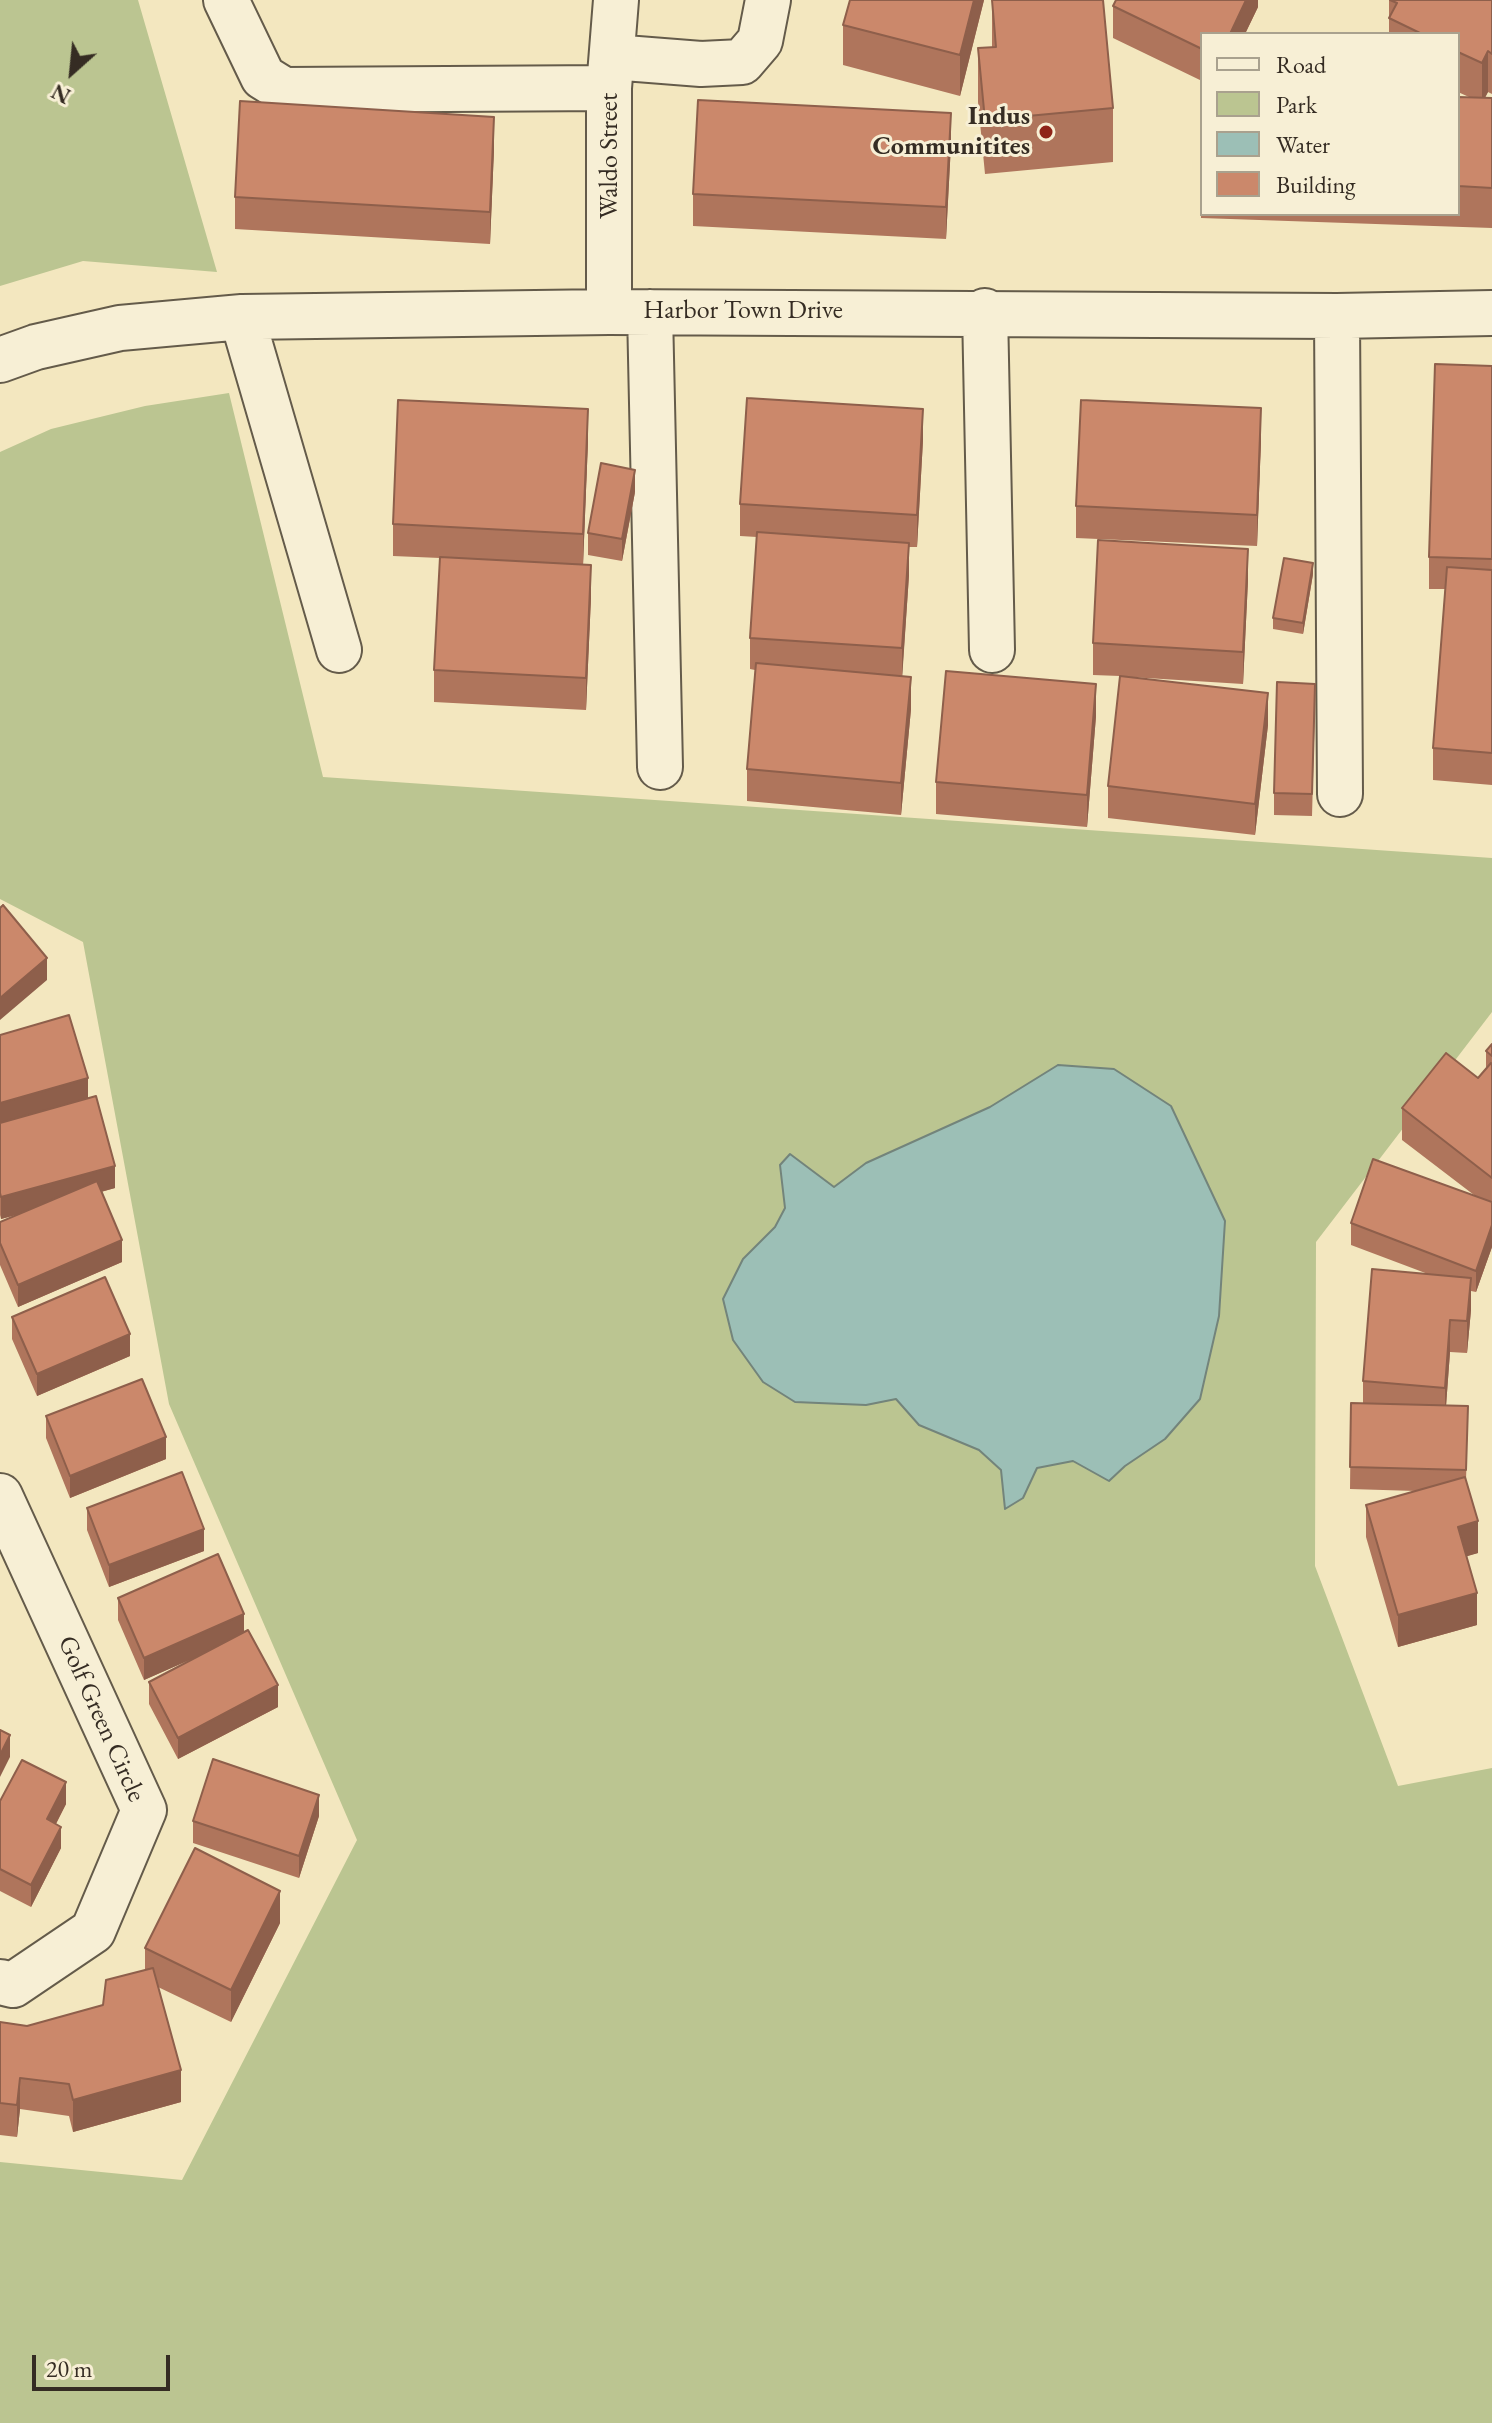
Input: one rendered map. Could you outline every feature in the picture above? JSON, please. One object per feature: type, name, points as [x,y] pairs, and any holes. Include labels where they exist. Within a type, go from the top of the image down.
[{"type":"street","points":[[226,0],[263,77],[284,90],[742,62],[760,41],[768,0]]},
{"type":"street","name":"Waldo Street","points":[[616,0],[610,72],[660,767]]},
{"type":"street","points":[[985,311],[992,650]]},
{"type":"street","name":"Harbor Town Drive","points":[[0,360],[36,347],[120,328],[242,317],[629,312],[985,311],[1337,316],[1492,313]]},
{"type":"street","points":[[1337,316],[1340,794]]},
{"type":"street","points":[[242,317],[339,650]]},
{"type":"street","name":"Golf Green Circle","points":[[0,1496],[144,1810],[93,1931],[13,1985],[0,1982]]},
{"type":"green space","points":[[0,0],[138,0],[217,272],[83,261],[0,286]]},
{"type":"green space","points":[[229,393],[323,777],[1492,858],[1492,1012],[1316,1242],[1315,1566],[1398,1786],[1492,1768],[1492,2423],[0,2423],[0,2162],[182,2180],[357,1840],[169,1404],[83,942],[0,899],[0,452],[51,429],[145,406]]},
{"type":"water","points":[[1058,1065],[1114,1069],[1171,1106],[1225,1221],[1219,1316],[1200,1399],[1165,1439],[1109,1481],[1073,1461],[1037,1468],[1023,1498],[1005,1509],[1001,1470],[979,1450],[919,1425],[896,1399],[866,1405],[795,1402],[763,1382],[733,1340],[723,1299],[743,1259],[775,1227],[785,1208],[780,1165],[790,1154],[834,1187],[866,1163],[990,1107]]},
{"type":"building","points":[[850,0],[974,0],[960,55],[843,25]]},
{"type":"building","points":[[992,0],[1103,0],[1113,108],[985,120],[978,48],[996,47]]},
{"type":"building","points":[[1116,0],[1246,0],[1231,32],[1200,32],[1200,48],[1113,6]]},
{"type":"building","points":[[1390,0],[1492,0],[1492,54],[1488,51],[1482,63],[1460,53],[1460,32],[1418,32],[1389,18],[1397,3]]},
{"type":"building","points":[[1460,97],[1492,98],[1492,188],[1460,186]]},
{"type":"building","points":[[698,100],[951,113],[946,207],[693,194]]},
{"type":"building","points":[[240,101],[494,117],[490,212],[235,197]]},
{"type":"building","points":[[1435,364],[1492,366],[1492,559],[1429,557]]},
{"type":"building","points":[[747,398],[923,409],[917,515],[740,504]]},
{"type":"building","points":[[398,400],[588,409],[583,534],[393,524]]},
{"type":"building","points":[[1081,400],[1261,408],[1257,515],[1076,506]]},
{"type":"building","points":[[601,463],[635,470],[622,539],[588,533]]},
{"type":"building","points":[[757,532],[909,543],[902,648],[750,638]]},
{"type":"building","points":[[1098,540],[1248,549],[1243,652],[1093,643]]},
{"type":"building","points":[[440,557],[591,565],[586,678],[434,670]]},
{"type":"building","points":[[1284,558],[1313,563],[1303,623],[1273,618]]},
{"type":"building","points":[[1447,567],[1492,570],[1492,753],[1433,748]]},
{"type":"building","points":[[756,663],[911,677],[901,783],[747,769]]},
{"type":"building","points":[[946,671],[1096,684],[1087,795],[936,782]]},
{"type":"building","points":[[1120,676],[1268,693],[1255,804],[1108,786]]},
{"type":"building","points":[[1277,682],[1315,684],[1312,794],[1274,793]]},
{"type":"building","points":[[3,905],[47,958],[0,998],[0,908]]},
{"type":"building","points":[[69,1015],[88,1078],[0,1103],[0,1035]]},
{"type":"building","points":[[1446,1053],[1478,1078],[1492,1064],[1492,1178],[1402,1108]]},
{"type":"building","points":[[96,1096],[115,1166],[1,1197],[0,1123]]},
{"type":"building","points":[[1373,1159],[1492,1202],[1492,1225],[1476,1271],[1351,1223]]},
{"type":"building","points":[[97,1181],[122,1240],[18,1285],[0,1243],[0,1222]]},
{"type":"building","points":[[1372,1269],[1471,1278],[1467,1321],[1450,1320],[1445,1388],[1363,1381]]},
{"type":"building","points":[[105,1277],[130,1334],[37,1374],[12,1317]]},
{"type":"building","points":[[142,1379],[166,1437],[70,1476],[46,1416]]},
{"type":"building","points":[[1351,1403],[1468,1406],[1466,1470],[1350,1467]]},
{"type":"building","points":[[182,1472],[204,1529],[109,1565],[87,1508]]},
{"type":"building","points":[[1465,1477],[1478,1521],[1458,1527],[1477,1593],[1398,1615],[1366,1505]]},
{"type":"building","points":[[218,1554],[244,1614],[144,1658],[118,1598]]},
{"type":"building","points":[[248,1630],[278,1685],[178,1738],[149,1682]]},
{"type":"building","points":[[0,1730],[10,1735],[0,1755]]},
{"type":"building","points":[[213,1759],[319,1795],[299,1856],[193,1821]]},
{"type":"building","points":[[22,1760],[66,1782],[47,1819],[61,1827],[31,1885],[0,1869],[0,1801]]},
{"type":"building","points":[[195,1848],[280,1891],[231,1990],[145,1948]]},
{"type":"building","points":[[153,1968],[181,2070],[73,2100],[69,2084],[20,2078],[17,2105],[0,2103],[0,2022],[27,2026],[103,2005],[106,1980]]},
{"type":"place","name":"Indus Communitites","points":[[1046,132]]}]
